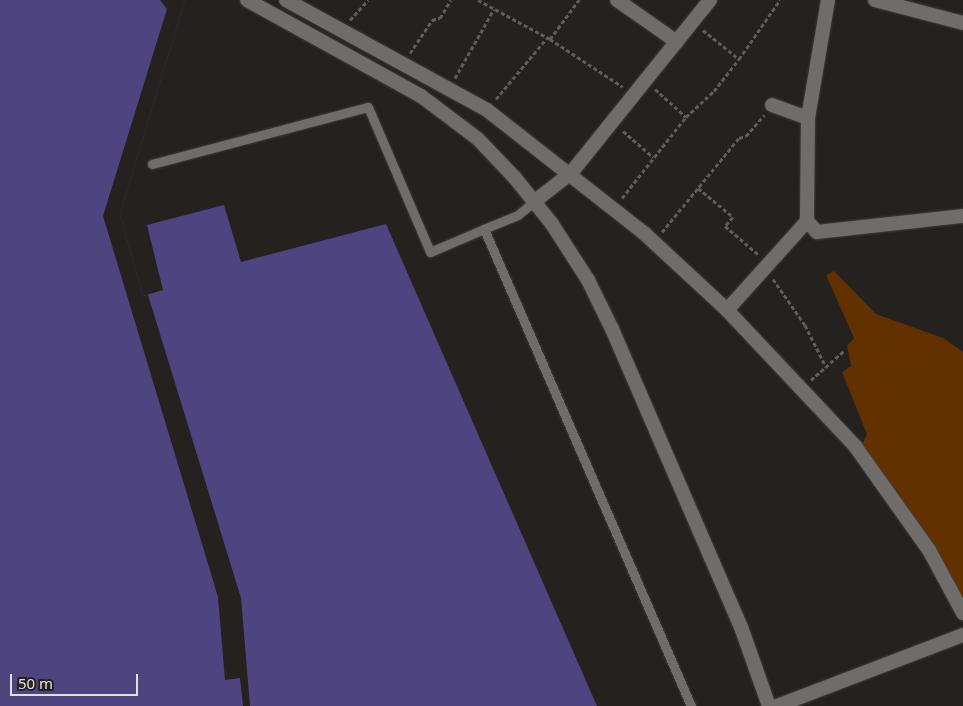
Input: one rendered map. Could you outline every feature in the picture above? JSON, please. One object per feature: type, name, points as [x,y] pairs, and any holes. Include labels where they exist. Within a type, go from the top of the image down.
[{"type":"street","points":[[247,0],[421,96],[478,139],[535,201],[588,280],[608,321],[740,627],[769,706]]},
{"type":"street","points":[[286,0],[487,110],[571,173],[654,242],[727,310],[802,389],[879,477],[929,550],[963,613]]},
{"type":"street","points":[[617,0],[677,42]]},
{"type":"street","points":[[535,201],[571,173],[710,0]]},
{"type":"street","points":[[828,0],[808,118],[807,221],[816,232],[963,216]]},
{"type":"street","points":[[875,0],[963,23]]},
{"type":"street","points":[[772,105],[808,118]]},
{"type":"street","points":[[727,310],[807,221]]},
{"type":"street","points":[[777,706],[963,636]]},
{"type":"lane","points":[[152,164],[368,107],[430,252],[518,215],[535,201]]},
{"type":"lane","points":[[484,229],[691,706]]},
{"type":"path","points":[[342,29],[368,0]]},
{"type":"path","points":[[404,63],[432,20],[440,18],[451,0]]},
{"type":"path","points":[[478,0],[549,38],[634,96]]},
{"type":"path","points":[[487,110],[580,0]]},
{"type":"path","points":[[614,208],[686,117],[714,91],[740,59],[780,0]]},
{"type":"path","points":[[449,88],[494,8]]},
{"type":"path","points":[[693,22],[740,59]]},
{"type":"path","points":[[646,81],[686,117]]},
{"type":"path","points":[[654,242],[739,138],[746,136],[772,105]]},
{"type":"path","points":[[613,122],[653,157]]},
{"type":"path","points":[[802,389],[845,350]]},
{"type":"shaded area","points":[[0,0],[185,0],[120,214],[143,296],[163,290],[147,225],[224,205],[241,262],[386,224],[597,706],[0,706]]},
{"type":"shaded area","points":[[834,271],[876,314],[943,338],[963,352],[963,601],[862,445],[867,434],[842,372],[851,366],[847,346],[854,338],[826,275]]},
{"type":"pier","points":[[160,0],[185,0],[120,214],[143,296],[148,295],[241,598],[250,706],[243,706],[240,678],[225,680],[218,597],[103,216],[167,9]]}]
